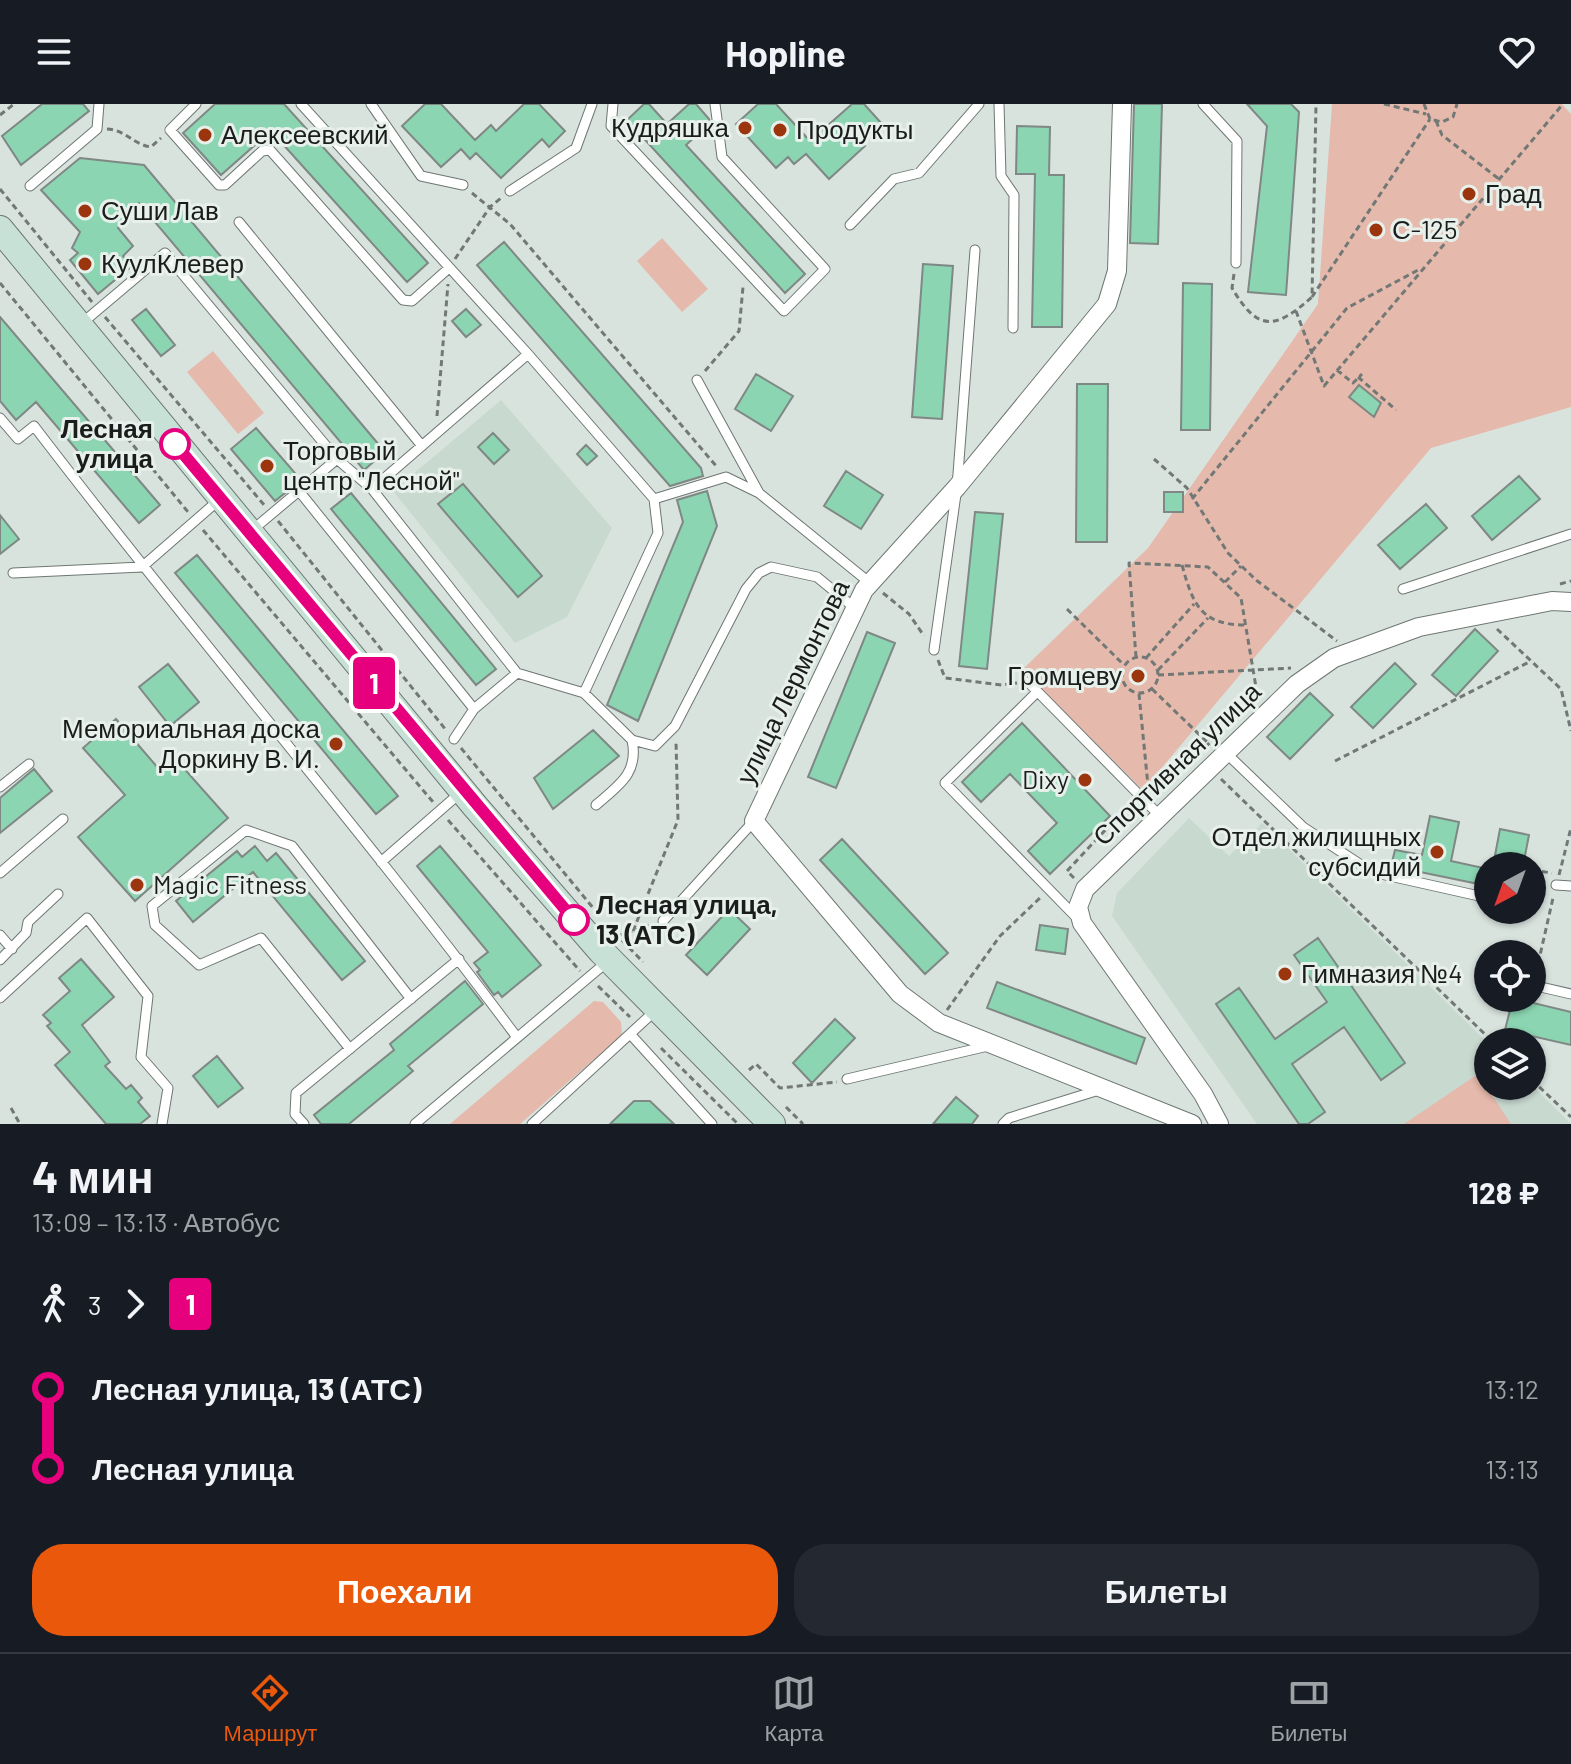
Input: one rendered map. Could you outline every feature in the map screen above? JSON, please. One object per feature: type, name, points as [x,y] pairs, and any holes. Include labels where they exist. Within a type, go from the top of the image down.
[{"type":"street","name":"улица Лермонтова","points":[[1122,104],[1117,271],[1107,304],[957,487],[870,583],[754,821],[900,994],[939,1023],[1192,1124]]},
{"type":"street","points":[[0,229],[88,318],[220,499],[463,791],[609,959],[772,1124]]},
{"type":"street","name":"Спортивная улица","points":[[1082,923],[1078,907],[1085,889],[1297,684],[1334,658],[1419,627],[1552,601],[1571,602]]},
{"type":"street","points":[[1082,923],[1203,1094],[1219,1124]]},
{"type":"lane","points":[[30,186],[97,129],[99,104]]},
{"type":"lane","points":[[196,104],[170,130],[219,185],[225,185],[262,151],[270,150],[403,300],[412,301],[449,268]]},
{"type":"lane","points":[[301,104],[528,354],[654,499],[658,533],[584,693]]},
{"type":"lane","points":[[371,104],[421,176],[463,185]]},
{"type":"lane","points":[[510,191],[576,148],[592,104]]},
{"type":"lane","points":[[613,104],[611,126],[784,311],[825,269],[722,157],[715,104]]},
{"type":"lane","points":[[850,225],[894,179],[919,173],[979,104]]},
{"type":"lane","points":[[999,104],[1001,176],[1014,195],[1013,328]]},
{"type":"lane","points":[[1203,104],[1237,141],[1236,263]]},
{"type":"lane","points":[[239,222],[422,446]]},
{"type":"lane","points":[[934,650],[957,487],[975,250]]},
{"type":"lane","points":[[88,318],[165,253],[337,459],[372,489],[517,673],[584,693],[632,740],[655,746],[675,726],[746,589],[759,573],[771,567],[817,577],[856,609]]},
{"type":"lane","points":[[372,489],[528,354]]},
{"type":"lane","points":[[697,380],[759,493]]},
{"type":"lane","points":[[0,418],[18,439],[34,426],[142,567],[459,959],[516,1036]]},
{"type":"lane","points":[[249,533],[337,459]]},
{"type":"lane","points":[[654,499],[726,477],[759,493],[870,583]]},
{"type":"lane","points":[[299,491],[474,709]]},
{"type":"lane","points":[[13,573],[142,567],[220,499]]},
{"type":"lane","points":[[1403,589],[1571,534]]},
{"type":"lane","points":[[454,739],[474,709],[517,673]]},
{"type":"lane","points":[[1028,682],[1160,816]]},
{"type":"lane","points":[[1037,692],[945,783],[1082,923]]},
{"type":"lane","points":[[596,805],[628,777],[635,765],[632,740]]},
{"type":"lane","points":[[1226,753],[1303,827],[1372,872],[1474,895]]},
{"type":"lane","points":[[0,787],[29,764]]},
{"type":"lane","points":[[381,862],[463,791]]},
{"type":"lane","points":[[0,873],[63,819]]},
{"type":"lane","points":[[663,921],[754,821]]},
{"type":"lane","points":[[350,1049],[261,938],[199,965],[155,925],[152,906],[246,830],[277,840],[292,846],[411,999]]},
{"type":"lane","points":[[1558,880],[1571,886]]},
{"type":"lane","points":[[0,960],[26,933],[28,922],[58,894]]},
{"type":"lane","points":[[0,998],[87,918],[148,996],[141,1057],[168,1088],[162,1124]]},
{"type":"lane","points":[[0,935],[12,949]]},
{"type":"lane","points":[[304,1124],[295,1114],[296,1093],[459,959]]},
{"type":"lane","points":[[415,1124],[609,959]]},
{"type":"lane","points":[[1546,988],[1571,994]]},
{"type":"lane","points":[[532,1124],[632,1036],[658,1009]]},
{"type":"lane","points":[[632,1036],[712,1124]]},
{"type":"lane","points":[[847,1079],[996,1044]]},
{"type":"lane","points":[[1003,1124],[1009,1118],[1103,1089]]},
{"type":"path","points":[[0,115],[14,104]]},
{"type":"path","points":[[1312,297],[1316,104]]},
{"type":"path","points":[[1384,104],[1426,114]]},
{"type":"path","points":[[1424,104],[1426,114],[1436,121],[1453,117],[1457,104]]},
{"type":"path","points":[[1296,311],[1324,386],[1563,104]]},
{"type":"path","points":[[1236,263],[1232,288],[1247,314],[1263,322],[1291,316],[1312,297],[1430,119]]},
{"type":"path","points":[[1436,121],[1442,135],[1499,179]]},
{"type":"path","points":[[97,129],[122,130],[139,145],[151,147]]},
{"type":"path","points":[[463,185],[510,224],[726,477]]},
{"type":"path","points":[[0,189],[88,318],[272,514],[617,936],[663,921]]},
{"type":"path","points":[[435,434],[449,268],[490,207],[510,191]]},
{"type":"path","points":[[1192,499],[1347,308],[1425,266]]},
{"type":"path","points":[[697,380],[739,331],[745,271]]},
{"type":"path","points":[[0,283],[194,520],[451,824]]},
{"type":"path","points":[[1337,370],[1353,383],[1360,376],[1396,410]]},
{"type":"path","points":[[1154,459],[1187,488],[1228,553],[1241,566],[1352,653]]},
{"type":"path","points":[[1136,657],[1129,563],[1208,567],[1241,598],[1264,717]]},
{"type":"path","points":[[1182,565],[1195,603],[1208,618],[1225,625],[1246,625]]},
{"type":"path","points":[[1225,582],[1241,566]]},
{"type":"path","points":[[870,583],[909,614],[934,650],[945,678],[1002,685],[1121,678]]},
{"type":"path","points":[[1146,658],[1195,603]]},
{"type":"path","points":[[1067,609],[1124,665]]},
{"type":"path","points":[[1480,613],[1561,689],[1571,731]]},
{"type":"path","points":[[1158,673],[1146,658],[1136,657],[1124,665],[1121,678],[1127,690],[1139,694],[1152,689],[1158,673],[1208,618]]},
{"type":"path","points":[[1335,761],[1531,661]]},
{"type":"path","points":[[1158,673],[1254,673],[1295,667]]},
{"type":"path","points":[[1152,689],[1208,743]]},
{"type":"path","points":[[1139,694],[1148,786],[1156,796]]},
{"type":"path","points":[[633,931],[678,820],[675,726]]},
{"type":"path","points":[[1209,768],[1478,1028]]},
{"type":"path","points":[[1544,940],[1571,828]]},
{"type":"path","points":[[939,1023],[965,981],[1000,936],[1067,871]]},
{"type":"path","points":[[1546,875],[1558,880]]},
{"type":"path","points":[[749,1070],[756,1064],[780,1088],[830,1085],[847,1079]]},
{"type":"path","points":[[1546,1093],[1571,1117]]},
{"type":"path","points":[[11,1108],[20,1124]]},
{"type":"shaded area","points":[[1332,104],[1562,104],[1571,114],[1571,407],[1431,448],[1143,790],[1022,670],[1148,548],[1318,304]]},
{"type":"shaded area","points":[[662,238],[708,289],[682,312],[637,261]]},
{"type":"shaded area","points":[[213,351],[264,413],[238,434],[187,372]]},
{"type":"shaded area","points":[[501,400],[612,528],[567,617],[515,643],[393,491]]},
{"type":"shaded area","name":"Гимназия №4","points":[[1189,818],[1229,856],[1262,823],[1474,1029],[1474,1100],[1546,1099],[1571,1124],[1257,1124],[1112,916],[1117,893]]},
{"type":"shaded area","points":[[594,1001],[603,1002],[621,1022],[622,1035],[520,1124],[450,1124]]},
{"type":"shaded area","points":[[1474,1077],[1474,1100],[1495,1100],[1511,1124],[1404,1124]]},
{"type":"building","points":[[42,104],[83,104],[89,111],[21,165],[2,136]]},
{"type":"building","points":[[215,104],[284,104],[428,263],[407,282],[271,131],[221,175],[183,133]]},
{"type":"building","points":[[425,104],[441,104],[475,140],[491,125],[496,131],[524,104],[539,104],[565,131],[549,147],[542,139],[501,178],[476,153],[470,159],[461,149],[441,167],[402,126]]},
{"type":"building","points":[[644,104],[649,104],[667,124],[689,104],[696,104],[709,119],[710,123],[686,145],[805,274],[785,293],[627,120]]},
{"type":"building","points":[[758,104],[776,104],[810,141],[852,104],[864,104],[882,124],[861,142],[865,146],[829,179],[806,154],[794,164],[788,157],[776,168],[736,124]]},
{"type":"building","points":[[1134,104],[1162,104],[1158,244],[1130,243]]},
{"type":"building","points":[[1247,104],[1291,104],[1299,112],[1286,295],[1248,292],[1267,126]]},
{"type":"building","points":[[1017,126],[1050,127],[1049,175],[1064,175],[1062,327],[1032,327],[1035,174],[1016,174]]},
{"type":"building","points":[[80,158],[144,165],[385,452],[364,470],[139,203],[118,228],[133,246],[123,256],[132,266],[98,294],[70,260],[78,253],[72,248],[80,232],[41,190]]},
{"type":"building","points":[[504,242],[701,468],[703,476],[670,486],[477,265]]},
{"type":"building","points":[[923,264],[953,266],[942,419],[912,417]]},
{"type":"building","points":[[1183,283],[1212,284],[1210,430],[1181,430]]},
{"type":"building","points":[[146,309],[175,345],[161,356],[132,320]]},
{"type":"building","points":[[466,309],[481,325],[466,337],[452,321]]},
{"type":"building","points":[[0,317],[160,505],[139,523],[36,402],[16,420],[0,401]]},
{"type":"building","points":[[756,374],[793,396],[771,431],[735,409]]},
{"type":"building","points":[[1077,384],[1108,384],[1107,542],[1076,542]]},
{"type":"building","points":[[1359,385],[1381,403],[1374,417],[1349,397]]},
{"type":"building","name":"Торговый центр \"Лесной\"","points":[[256,428],[301,480],[275,501],[231,449]]},
{"type":"building","points":[[493,433],[509,450],[494,464],[478,447]]},
{"type":"building","points":[[586,445],[597,456],[587,465],[577,454]]},
{"type":"building","points":[[846,471],[883,495],[861,529],[824,506]]},
{"type":"building","points":[[1519,476],[1540,499],[1492,540],[1472,516]]},
{"type":"building","points":[[463,484],[542,576],[518,597],[438,504]]},
{"type":"building","points":[[707,491],[717,526],[638,721],[607,705],[683,522],[677,500]]},
{"type":"building","points":[[1164,492],[1183,492],[1183,512],[1164,512]]},
{"type":"building","points":[[351,493],[496,669],[476,685],[331,509]]},
{"type":"building","points":[[1426,504],[1447,528],[1400,569],[1378,545]]},
{"type":"building","points":[[975,512],[1003,514],[987,669],[959,666]]},
{"type":"building","points":[[0,515],[19,539],[0,554]]},
{"type":"building","points":[[197,555],[398,796],[376,814],[175,573]]},
{"type":"building","points":[[1475,629],[1498,651],[1456,696],[1432,675]]},
{"type":"building","points":[[867,632],[895,643],[836,788],[808,777]]},
{"type":"building","points":[[1395,663],[1416,684],[1373,728],[1351,707]]},
{"type":"building","points":[[168,664],[199,702],[170,726],[139,687]]},
{"type":"building","points":[[1310,693],[1333,715],[1290,759],[1267,737]]},
{"type":"building","points":[[116,719],[158,768],[172,755],[228,818],[135,901],[78,837],[125,795],[83,748]]},
{"type":"building","points":[[1022,723],[1110,816],[1050,874],[1028,851],[1057,823],[1010,774],[981,802],[962,782]]},
{"type":"building","points":[[593,730],[619,756],[553,809],[534,778]]},
{"type":"building","points":[[34,769],[52,791],[0,833],[0,798]]},
{"type":"building","name":"Отдел жилищных субсидий","points":[[1430,816],[1459,822],[1451,861],[1474,866],[1474,883],[1391,866],[1395,850],[1422,855]]},
{"type":"building","points":[[1500,829],[1529,835],[1526,852],[1496,852]]},
{"type":"building","points":[[842,839],[948,953],[925,974],[820,860]]},
{"type":"building","points":[[255,846],[267,861],[276,853],[365,961],[342,980],[253,872],[193,922],[176,901],[237,851],[242,857]]},
{"type":"building","points":[[440,846],[541,965],[502,997],[498,992],[494,995],[474,963],[488,952],[417,866]]},
{"type":"building","points":[[729,909],[750,929],[707,975],[686,955]]},
{"type":"building","points":[[1040,925],[1068,929],[1065,954],[1036,950]]},
{"type":"building","points":[[1318,938],[1405,1063],[1381,1080],[1344,1027],[1292,1064],[1325,1112],[1308,1124],[1299,1124],[1216,1004],[1239,988],[1275,1039],[1327,1002],[1294,955]]},
{"type":"building","points":[[81,959],[114,997],[82,1025],[110,1062],[105,1066],[126,1089],[131,1085],[142,1098],[138,1102],[150,1116],[140,1124],[106,1124],[55,1065],[70,1052],[47,1026],[51,1023],[43,1015],[70,991],[59,978]]},
{"type":"building","points":[[465,981],[483,1004],[408,1066],[413,1071],[349,1124],[321,1124],[314,1115],[394,1050],[390,1044]]},
{"type":"building","points":[[997,982],[1145,1038],[1136,1064],[987,1008]]},
{"type":"building","points":[[1546,1006],[1571,1012],[1571,1045],[1546,1039],[1546,1028],[1506,1028],[1510,1012],[1546,1012]]},
{"type":"building","points":[[835,1019],[855,1038],[812,1083],[793,1063]]},
{"type":"building","points":[[217,1056],[243,1088],[218,1107],[193,1076]]},
{"type":"building","points":[[956,1097],[978,1116],[972,1124],[933,1124]]},
{"type":"building","points":[[634,1101],[650,1101],[674,1124],[610,1124]]},
{"type":"bus line","name":"1","points":[[175,444],[574,920]]},
{"type":"place","name":"Кудряшка","points":[[745,128]]},
{"type":"place","name":"Продукты","points":[[780,130]]},
{"type":"place","name":"Алексеевский","points":[[205,135]]},
{"type":"place","name":"Град","points":[[1469,194]]},
{"type":"place","name":"Суши Лав","points":[[85,211]]},
{"type":"place","name":"С-125","points":[[1376,230]]},
{"type":"place","name":"КуулКлевер","points":[[85,264]]},
{"type":"place","name":"Лесная улица","points":[[175,444]]},
{"type":"place","name":"Торговый центр \"Лесной\"","points":[[267,466]]},
{"type":"place","name":"Громцеву","points":[[1138,676]]},
{"type":"place","name":"Мемориальная доска Доркину В. И.","points":[[336,744]]},
{"type":"place","name":"Dixy","points":[[1085,780]]},
{"type":"place","name":"Отдел жилищных субсидий","points":[[1437,852]]},
{"type":"place","name":"Magic Fitness","points":[[137,885]]},
{"type":"place","name":"Лесная улица, 13 (АТС)","points":[[574,920]]},
{"type":"place","name":"Гимназия №4","points":[[1285,974]]}]
